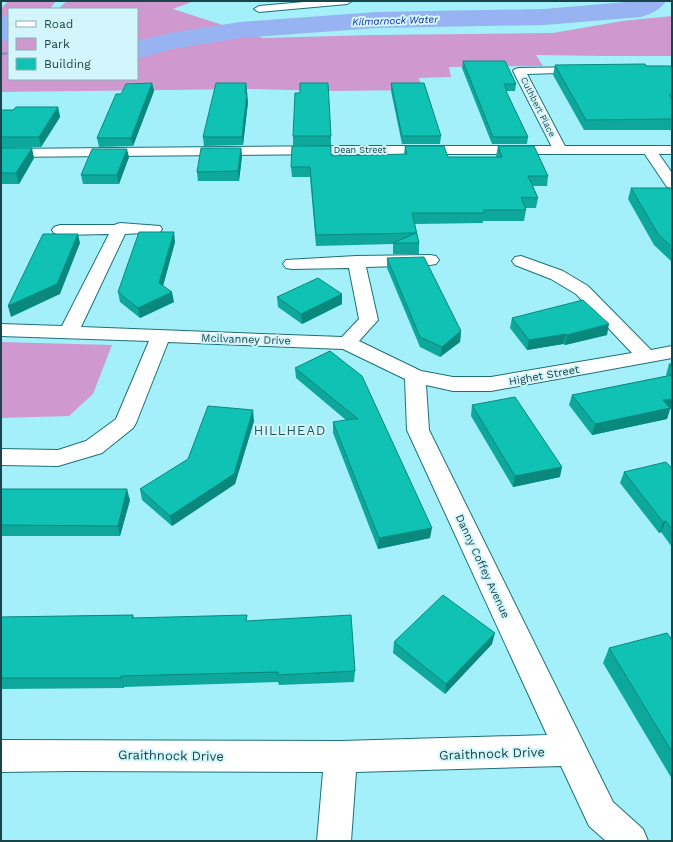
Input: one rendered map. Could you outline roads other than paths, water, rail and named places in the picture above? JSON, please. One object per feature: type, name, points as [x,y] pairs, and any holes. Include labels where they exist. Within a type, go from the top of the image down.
[{"type":"street","points":[[259,9],[347,1]]},
{"type":"street","name":"Cuthbert Place","points":[[560,150],[520,71],[596,70]]},
{"type":"street","points":[[649,150],[672,184]]},
{"type":"street","name":"Dean Street","points":[[1,153],[672,150]]},
{"type":"street","points":[[60,230],[120,228],[154,229]]},
{"type":"street","points":[[69,332],[120,228]]},
{"type":"street","points":[[292,264],[430,260]]},
{"type":"street","points":[[521,261],[557,275],[582,290],[646,356]]},
{"type":"street","points":[[346,343],[370,320],[356,262]]},
{"type":"street","name":"Mcilvanney Drive","points":[[1,330],[346,343],[415,376]]},
{"type":"street","points":[[1,457],[58,458],[94,447],[125,423],[161,335]]},
{"type":"street","name":"Highet Street","points":[[415,376],[453,384],[491,384],[672,352]]},
{"type":"street","name":"Danny Coffey Avenue","points":[[415,376],[418,430],[601,814],[631,841]]},
{"type":"street","name":"Graithnock Drive","points":[[1,756],[70,754],[341,757],[570,750]]},
{"type":"street","points":[[334,841],[341,757]]},
{"type":"waterway","name":"Kilmarnock Water","points":[[138,50],[169,41],[240,30],[376,20],[544,17],[641,9],[654,1]]},
{"type":"waterway","name":"Kilmarnock Water","points":[[8,24],[3,30],[8,33]]},
{"type":"waterway","points":[[1,54],[8,53]]},
{"type":"district","name":"HILLHEAD","points":[[290,430]]}]
